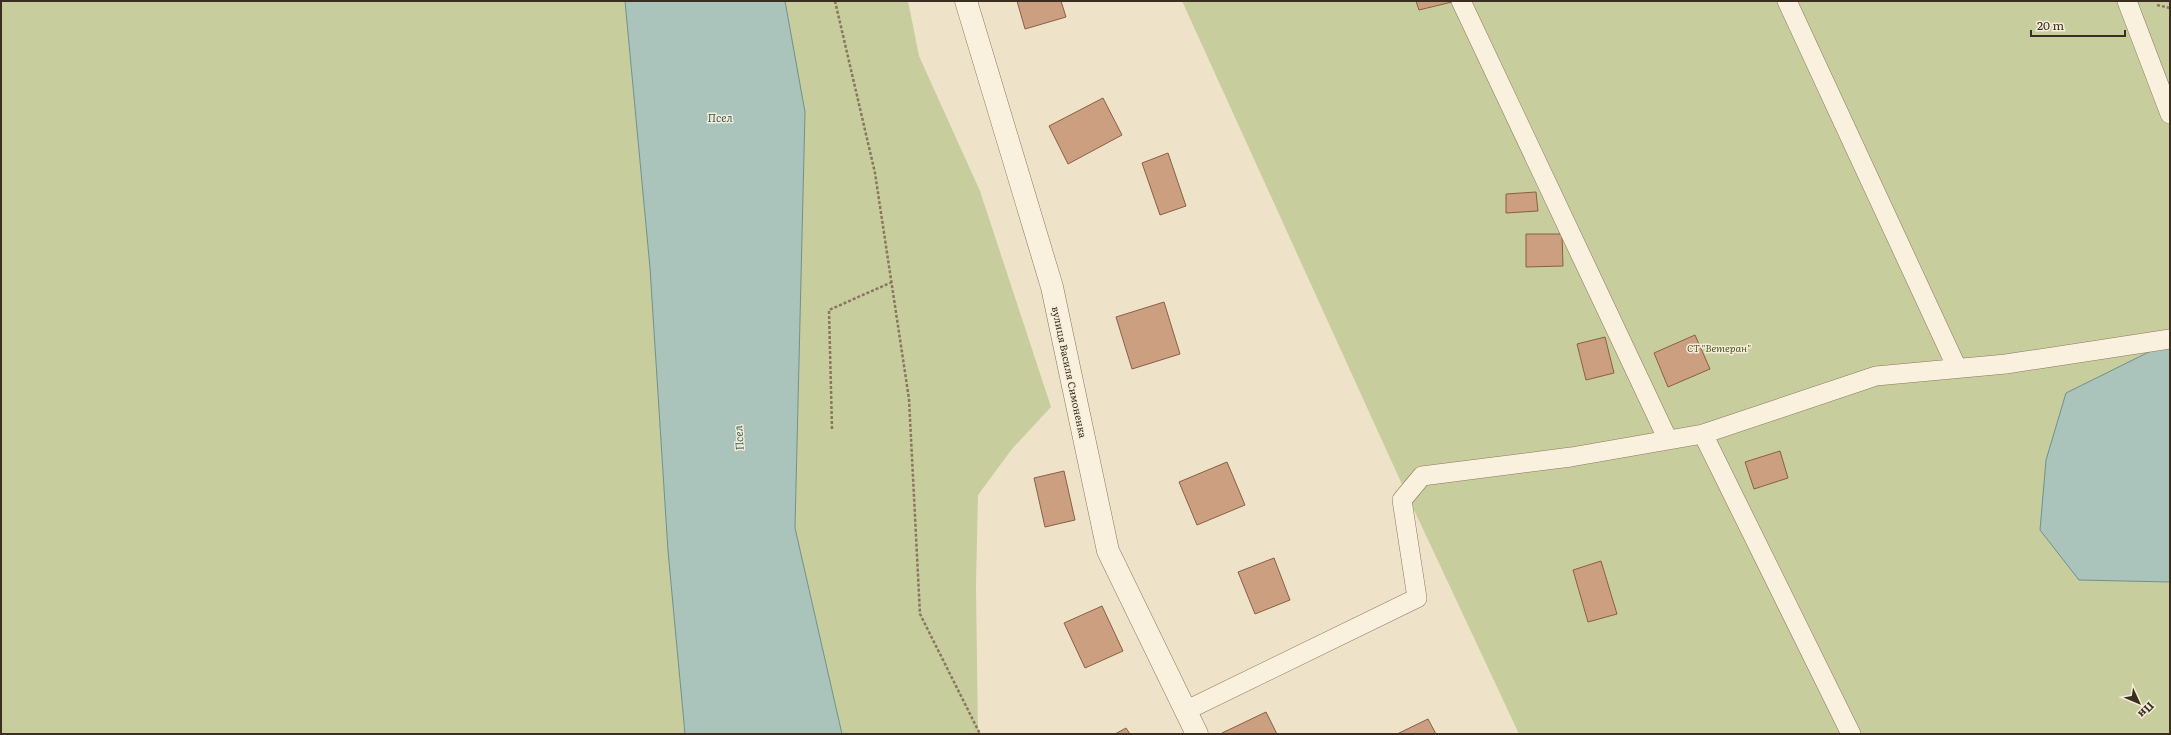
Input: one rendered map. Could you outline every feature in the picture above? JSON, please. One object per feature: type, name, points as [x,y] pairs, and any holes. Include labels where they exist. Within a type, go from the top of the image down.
[{"type":"street","name":"вулиця Василя Симоненка","points":[[966,1],[1052,287],[1108,551],[1197,734]]},
{"type":"lane","points":[[1461,1],[1668,440]]},
{"type":"lane","points":[[1787,1],[1957,368]]},
{"type":"lane","points":[[2127,1],[2170,114]]},
{"type":"lane","points":[[1185,712],[1417,598],[1402,500],[1422,476],[1571,457],[1703,434],[1876,376],[2006,364],[2170,339]]},
{"type":"lane","points":[[1703,434],[1851,734]]},
{"type":"path","points":[[834,1],[875,173],[909,400],[920,614],[980,734]]},
{"type":"path","points":[[832,429],[830,310],[892,282]]},
{"type":"green space","points":[[1,1],[625,1],[650,268],[668,551],[685,734],[1,734]]},
{"type":"green space","points":[[785,1],[908,1],[919,56],[980,191],[1051,407],[1012,449],[978,495],[976,586],[978,734],[842,734],[795,528],[805,112]]},
{"type":"green space","name":"СТ \"Ветеран\"","points":[[1182,1],[2170,1],[2170,734],[1519,734],[1400,480]]},
{"type":"water","name":"Псел","points":[[625,1],[785,1],[805,112],[795,528],[842,734],[685,734],[668,551],[650,268]]},
{"type":"water","points":[[2170,346],[2170,582],[2079,580],[2040,530],[2046,460],[2066,393],[2159,347]]},
{"type":"building","points":[[1017,1],[1061,1],[1066,17],[1025,29]]},
{"type":"building","points":[[1416,1],[1452,1],[1452,2],[1419,10]]},
{"type":"building","points":[[1103,98],[1122,135],[1068,164],[1049,126]]},
{"type":"building","points":[[1168,153],[1186,206],[1160,215],[1142,163]]},
{"type":"building","points":[[1536,192],[1538,211],[1506,213],[1506,194]]},
{"type":"building","points":[[1526,234],[1562,234],[1563,266],[1526,267]]},
{"type":"building","points":[[1164,302],[1180,354],[1132,369],[1116,317]]},
{"type":"building","points":[[1695,335],[1710,369],[1668,387],[1654,353]]},
{"type":"building","points":[[1605,337],[1614,373],[1586,380],[1577,344]]},
{"type":"building","points":[[1780,451],[1788,478],[1754,489],[1745,462]]},
{"type":"building","points":[[1227,462],[1245,505],[1197,525],[1179,482]]},
{"type":"building","points":[[1064,471],[1075,520],[1045,527],[1034,478]]},
{"type":"building","points":[[1274,558],[1290,600],[1255,614],[1238,572]]},
{"type":"building","points":[[1601,561],[1617,614],[1588,622],[1573,570]]},
{"type":"building","points":[[1102,606],[1123,651],[1085,668],[1064,623]]},
{"type":"building","points":[[1266,712],[1277,734],[1222,734],[1222,733]]},
{"type":"building","points":[[1428,719],[1436,734],[1397,734]]},
{"type":"building","points":[[1126,728],[1130,734],[1115,734]]}]
